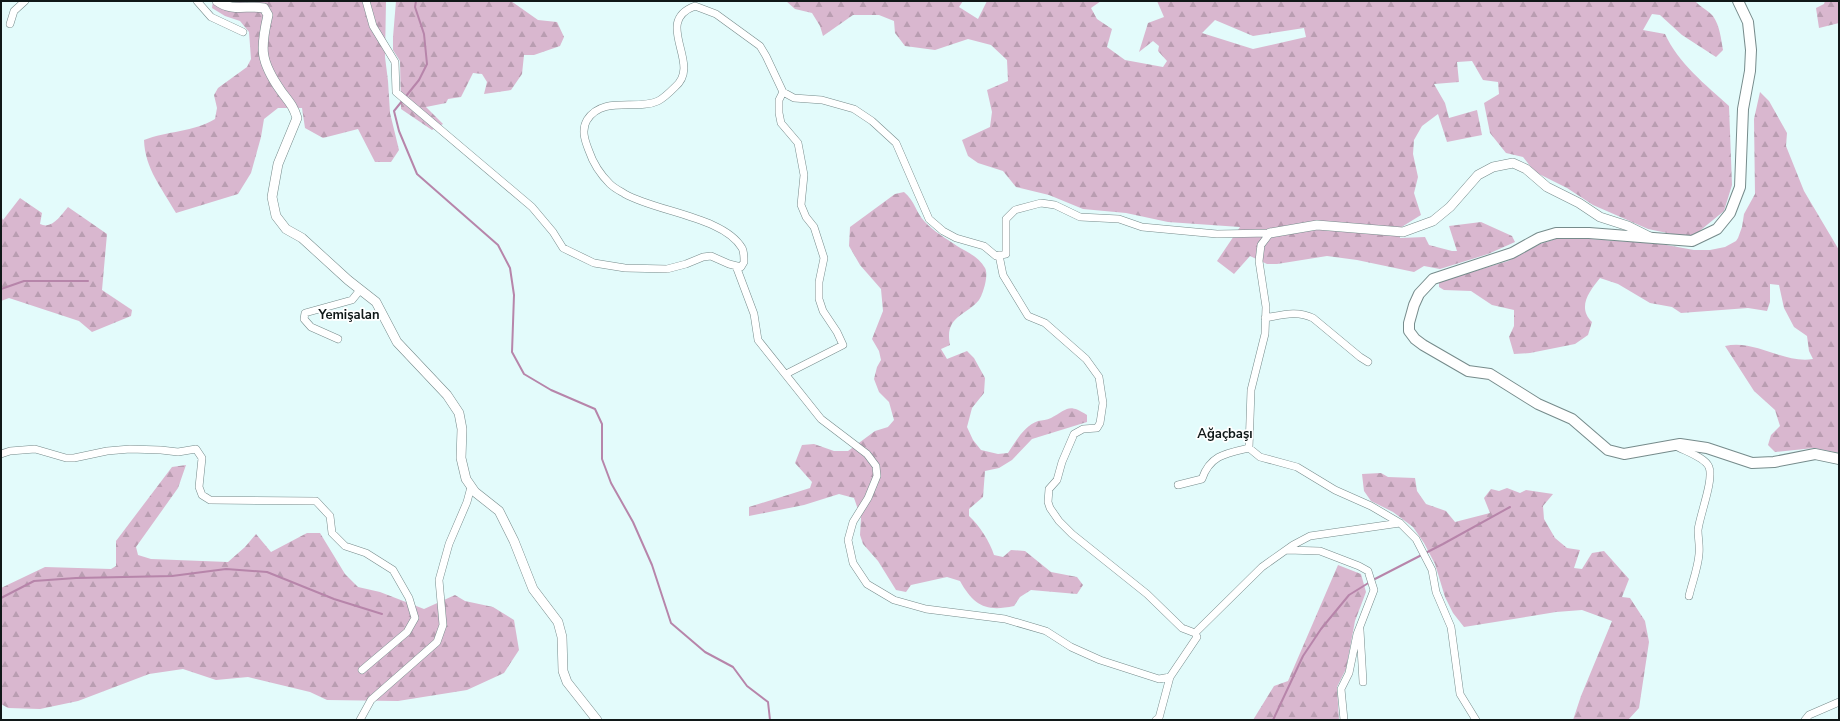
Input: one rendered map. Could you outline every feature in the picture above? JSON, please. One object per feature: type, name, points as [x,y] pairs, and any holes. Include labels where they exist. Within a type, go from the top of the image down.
[{"type":"main road","points":[[1738,1],[1748,22],[1751,50],[1750,71],[1743,109],[1740,187],[1730,213],[1717,229],[1692,242],[1589,233],[1556,233],[1539,238],[1512,253],[1433,279],[1419,294],[1414,304],[1409,323],[1409,331],[1415,339],[1423,345],[1468,371],[1490,374],[1538,404],[1572,419],[1608,450],[1624,454],[1680,444],[1707,448],[1752,463],[1774,462],[1815,454],[1839,459]]},
{"type":"street","points":[[10,24],[14,11],[25,1]]},
{"type":"street","points":[[197,1],[212,17],[243,32]]},
{"type":"street","points":[[217,1],[223,6],[235,8],[256,6],[264,8],[268,14],[262,47],[264,61],[272,78],[286,99],[293,105],[297,118],[278,164],[272,197],[276,216],[286,228],[302,238],[360,290],[376,302],[397,342],[447,395],[459,413],[462,429],[461,458],[466,479],[475,492],[500,511],[514,541],[533,589],[558,622],[562,637],[563,671],[567,682],[597,720]]},
{"type":"street","points":[[366,1],[373,26],[395,62],[396,92],[532,207],[553,232],[563,248],[594,263],[625,268],[667,269],[686,264],[703,257],[711,256],[741,267],[744,262],[743,249],[734,238],[719,227],[638,201],[610,185],[593,161],[584,140],[584,131],[587,120],[604,107],[658,101],[678,84],[683,77],[684,62],[677,28],[679,19],[686,10],[695,6],[716,14],[760,46],[783,92],[794,98],[822,100],[854,109],[872,121],[896,143],[929,219],[943,231],[956,238],[984,246],[996,256],[1006,254],[1006,220],[1015,210],[1041,203],[1055,205],[1080,216],[1120,220],[1142,227],[1217,234],[1270,233],[1317,225],[1404,232],[1433,221],[1450,207],[1478,176],[1493,167],[1514,163],[1526,169],[1547,187],[1579,203],[1600,217],[1628,226],[1652,238]]},
{"type":"street","points":[[783,92],[779,100],[781,123],[798,143],[804,175],[802,205],[806,217],[814,227],[821,243],[824,258],[819,282],[819,300],[823,312],[837,332],[843,345],[786,374]]},
{"type":"street","points":[[1249,448],[1251,390],[1264,334],[1266,307],[1259,261],[1261,245],[1270,233]]},
{"type":"street","points":[[999,255],[1004,275],[1028,316],[1045,323],[1086,359],[1099,377],[1103,403],[1100,423],[1097,428],[1083,429],[1074,434],[1062,462],[1057,480],[1049,489],[1048,502],[1050,508],[1059,521],[1072,534],[1131,581],[1182,628],[1195,633]]},
{"type":"street","points":[[736,266],[754,314],[758,340],[821,420],[867,454],[876,466],[877,476],[868,498],[853,522],[848,540],[853,563],[867,584],[894,600],[926,609],[1005,619],[1046,631],[1071,647],[1100,660],[1159,679],[1170,677]]},
{"type":"street","points":[[338,339],[311,327],[304,319],[305,313],[352,300],[360,290]]},
{"type":"street","points":[[1265,318],[1291,313],[1304,313],[1313,318],[1368,362]]},
{"type":"street","points":[[1674,445],[1688,453],[1704,458],[1710,467],[1710,481],[1698,530],[1699,554],[1689,596]]},
{"type":"street","points":[[1,454],[10,451],[35,448],[66,458],[74,458],[107,451],[130,449],[178,452],[196,449],[202,458],[199,487],[202,495],[210,500],[316,501],[330,516],[332,533],[345,546],[366,553],[393,570],[409,598],[415,618],[407,632],[362,670]]},
{"type":"street","points":[[1178,485],[1202,479],[1205,469],[1211,462],[1228,452],[1249,448]]},
{"type":"street","points":[[1249,448],[1260,457],[1297,467],[1335,490],[1371,506],[1400,523],[1416,539],[1432,570],[1436,592],[1451,627],[1460,694],[1476,720]]},
{"type":"street","points":[[360,720],[372,700],[437,642],[443,625],[439,580],[449,544],[467,502],[471,487]]},
{"type":"street","points":[[1195,633],[1262,567],[1310,536],[1400,523]]},
{"type":"street","points":[[1287,550],[1320,551],[1368,571],[1374,590],[1360,624],[1349,673],[1341,689],[1344,720]]},
{"type":"street","points":[[1360,624],[1363,682]]},
{"type":"street","points":[[1156,720],[1159,718],[1170,677],[1197,637],[1195,633]]},
{"type":"street","points":[[1805,720],[1809,715],[1839,702]]},
{"type":"green space","points":[[213,1],[386,1],[385,57],[390,113],[399,150],[391,162],[375,162],[358,129],[323,138],[305,128],[302,108],[278,108],[264,119],[261,137],[251,173],[238,194],[176,213],[155,178],[147,160],[144,140],[189,129],[215,119],[217,108],[214,95],[218,88],[247,67],[251,59],[249,32],[240,21],[225,16],[212,8]]},
{"type":"green space","points":[[396,1],[511,1],[538,20],[557,22],[564,37],[560,46],[534,55],[524,55],[522,74],[511,90],[484,94],[487,82],[482,74],[473,73],[461,97],[448,99],[446,103],[426,107],[443,124],[432,130],[401,109],[400,61],[393,50]]},
{"type":"green space","points":[[786,1],[963,1],[959,7],[978,19],[987,1],[1101,1],[1091,8],[1097,19],[1112,29],[1107,47],[1125,60],[1163,67],[1167,61],[1158,51],[1159,46],[1153,41],[1139,52],[1148,23],[1164,17],[1157,1],[1695,1],[1713,16],[1717,24],[1723,50],[1716,57],[1682,35],[1660,15],[1652,14],[1643,30],[1665,34],[1677,55],[1685,64],[1702,82],[1729,106],[1732,185],[1724,211],[1691,238],[1648,229],[1593,205],[1567,188],[1535,172],[1523,157],[1506,153],[1490,133],[1484,103],[1499,94],[1498,82],[1483,80],[1472,61],[1457,62],[1459,82],[1434,84],[1445,103],[1449,118],[1477,110],[1482,135],[1447,142],[1438,114],[1422,126],[1414,140],[1413,154],[1418,177],[1414,193],[1421,215],[1400,228],[1400,238],[1425,237],[1429,245],[1457,251],[1449,226],[1481,222],[1512,236],[1515,242],[1488,254],[1440,269],[1424,266],[1414,272],[1357,260],[1327,256],[1277,264],[1267,264],[1250,256],[1234,274],[1217,261],[1240,227],[1168,222],[1126,213],[1083,209],[1049,195],[1016,187],[1003,171],[978,163],[968,156],[962,140],[990,127],[992,112],[987,90],[1008,81],[1007,60],[991,45],[968,39],[935,50],[905,46],[895,33],[894,21],[879,15],[853,15],[823,36],[820,26],[812,13],[795,9]],"holes":[[[1215,20],[1253,36],[1304,28],[1306,37],[1253,49],[1202,33]]]},
{"type":"green space","points":[[1825,1],[1839,1],[1839,23],[1819,28],[1816,8],[1824,4]]},
{"type":"green space","points":[[1760,92],[1769,101],[1787,133],[1786,146],[1804,191],[1839,250],[1839,453],[1814,448],[1775,452],[1768,445],[1771,435],[1780,426],[1775,410],[1754,391],[1725,346],[1747,346],[1791,358],[1802,360],[1813,359],[1809,351],[1807,336],[1794,327],[1784,308],[1779,285],[1770,284],[1770,302],[1767,311],[1748,308],[1681,313],[1672,307],[1650,303],[1618,284],[1600,278],[1586,300],[1585,311],[1592,322],[1588,335],[1575,344],[1530,353],[1514,354],[1509,337],[1514,326],[1514,310],[1492,305],[1471,291],[1444,290],[1439,287],[1439,282],[1508,261],[1540,244],[1562,237],[1661,244],[1694,250],[1710,250],[1725,247],[1736,241],[1742,227],[1744,214],[1755,194],[1754,119]]},
{"type":"green space","points":[[904,192],[911,199],[928,225],[936,232],[976,258],[986,271],[985,284],[979,300],[953,322],[949,335],[950,345],[941,349],[947,359],[967,351],[974,358],[985,378],[984,393],[972,408],[967,427],[973,440],[981,450],[998,454],[1008,453],[1021,434],[1033,423],[1051,418],[1068,409],[1076,409],[1087,415],[1087,422],[1032,439],[1012,460],[999,468],[985,471],[983,497],[969,509],[969,516],[984,534],[994,555],[1003,557],[1011,550],[1025,551],[1051,572],[1077,577],[1083,585],[1077,594],[1031,590],[1020,597],[1014,606],[996,608],[982,605],[970,596],[960,581],[947,577],[911,585],[906,592],[896,590],[878,561],[863,544],[860,535],[861,518],[854,498],[839,494],[804,505],[749,516],[749,507],[810,488],[812,482],[795,463],[802,445],[814,444],[834,451],[848,451],[875,431],[888,427],[894,420],[889,402],[879,392],[874,379],[877,367],[881,360],[879,351],[872,339],[883,311],[881,289],[860,265],[849,246],[850,227],[895,194]]},
{"type":"green space","points":[[20,198],[42,213],[40,224],[48,225],[56,221],[68,207],[107,234],[102,290],[132,310],[131,316],[92,332],[79,321],[9,298],[1,301],[1,216],[3,220]]},
{"type":"green space","points":[[186,465],[178,488],[136,547],[138,555],[151,559],[228,562],[245,547],[256,534],[271,552],[307,533],[320,533],[345,574],[358,587],[380,592],[424,609],[455,595],[465,601],[493,607],[514,620],[519,650],[504,673],[467,690],[398,701],[327,700],[310,692],[248,677],[216,680],[183,669],[149,674],[78,701],[40,709],[8,708],[1,704],[1,588],[45,567],[111,569],[116,566],[116,541],[172,467]]},
{"type":"green space","points":[[1381,473],[1388,477],[1415,478],[1417,491],[1426,504],[1446,511],[1455,522],[1490,513],[1484,498],[1491,489],[1499,491],[1507,488],[1520,493],[1526,490],[1553,494],[1543,506],[1544,519],[1555,538],[1567,548],[1580,550],[1574,568],[1582,569],[1592,553],[1604,551],[1629,579],[1622,597],[1630,598],[1645,621],[1649,642],[1639,708],[1628,720],[1573,720],[1581,696],[1612,621],[1582,610],[1556,612],[1464,627],[1453,613],[1445,597],[1435,564],[1424,543],[1413,527],[1393,512],[1371,501],[1364,491],[1362,474]]},
{"type":"green space","points":[[1338,565],[1361,574],[1366,592],[1355,621],[1346,669],[1337,687],[1339,720],[1253,720],[1274,686],[1288,681]]},
{"type":"waterway","points":[[416,1],[415,7],[424,34],[427,64],[419,80],[394,111],[399,131],[417,174],[498,245],[510,268],[514,295],[512,352],[524,374],[551,390],[595,409],[602,424],[602,459],[611,483],[633,522],[652,565],[671,623],[705,652],[733,667],[747,686],[768,702],[770,720]]},
{"type":"waterway","points":[[1,289],[24,281],[88,281]]},
{"type":"waterway","points":[[1373,580],[1510,507]]},
{"type":"waterway","points":[[1,598],[34,581],[76,578],[172,576],[226,569],[267,572],[334,599],[382,614]]},
{"type":"waterway","points":[[1273,720],[1303,656],[1321,629],[1349,595],[1370,582]]},
{"type":"district","name":"Yemişalan","points":[[349,314]]},
{"type":"district","name":"Ağaçbaşı","points":[[1225,433]]}]
